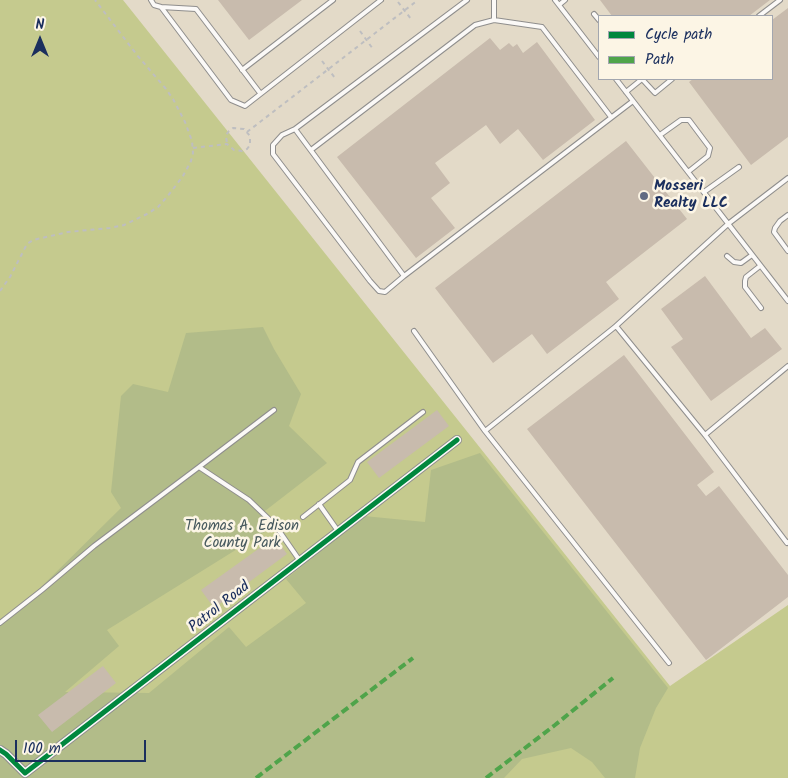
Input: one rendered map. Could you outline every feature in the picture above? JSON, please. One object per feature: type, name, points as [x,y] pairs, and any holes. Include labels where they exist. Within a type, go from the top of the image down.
[{"type":"street","name":"Patrol Road","points":[[0,750],[27,776],[338,531],[457,440]]},
{"type":"lane","points":[[151,0],[154,5],[162,7],[196,9],[260,93]]},
{"type":"lane","points":[[242,70],[333,0]]},
{"type":"lane","points":[[162,7],[231,100],[245,106],[381,0]]},
{"type":"lane","points":[[467,0],[295,128],[282,135],[273,144],[273,154],[379,291],[385,292],[633,101]]},
{"type":"lane","points":[[494,0],[494,20]]},
{"type":"lane","points":[[555,0],[598,56]]},
{"type":"lane","points":[[559,5],[565,0]]},
{"type":"lane","points":[[760,15],[780,0]]},
{"type":"lane","points":[[594,14],[598,19]]},
{"type":"lane","points":[[311,150],[475,25],[494,20],[542,27],[611,117]]},
{"type":"lane","points":[[617,80],[788,301]]},
{"type":"lane","points":[[626,92],[641,80]]},
{"type":"lane","points":[[643,80],[655,93],[671,80]]},
{"type":"lane","points":[[660,135],[681,120],[689,120],[700,134],[710,148],[708,156],[688,172]]},
{"type":"lane","points":[[295,128],[404,276]]},
{"type":"lane","points":[[704,192],[739,167]]},
{"type":"lane","points":[[485,432],[616,326],[728,224],[788,178]]},
{"type":"lane","points":[[788,215],[780,221],[774,232],[788,251]]},
{"type":"lane","points":[[727,256],[734,262],[741,263],[752,255]]},
{"type":"lane","points":[[760,266],[746,277],[745,282],[746,287],[761,308]]},
{"type":"lane","points":[[616,326],[705,435],[788,542]]},
{"type":"lane","points":[[414,331],[485,432],[669,663]]},
{"type":"lane","points":[[705,435],[788,366]]},
{"type":"lane","points":[[0,623],[94,546],[274,410]]},
{"type":"lane","points":[[302,517],[350,480],[358,462],[423,412]]},
{"type":"lane","points":[[199,467],[249,500],[275,525],[300,561]]},
{"type":"lane","points":[[319,504],[338,531]]},
{"type":"path","points":[[0,291],[10,277],[26,244],[32,240],[68,232],[110,228],[147,214],[168,197],[191,162],[193,148],[187,126],[173,99],[96,0]]},
{"type":"path","points":[[247,132],[418,0]]},
{"type":"path","points":[[398,2],[411,19]]},
{"type":"path","points":[[360,31],[373,48]]},
{"type":"path","points":[[322,61],[335,78]]},
{"type":"path","points":[[233,128],[244,129],[250,140],[250,145],[242,151],[230,148],[227,144],[226,135],[233,128]]},
{"type":"path","points":[[193,148],[227,144]]},
{"type":"green space","name":"Thomas A. Edison County Park","points":[[0,0],[123,0],[670,686],[788,605],[788,778],[0,778]]},
{"type":"green space","points":[[263,327],[301,394],[289,426],[327,463],[261,514],[271,528],[107,630],[119,646],[65,692],[149,693],[229,627],[246,647],[306,603],[286,579],[364,516],[425,522],[431,470],[480,453],[668,688],[656,708],[640,748],[635,778],[605,778],[592,762],[571,748],[522,759],[504,778],[0,778],[0,620],[34,594],[121,508],[111,492],[121,396],[133,384],[168,392],[186,333]]},
{"type":"building","points":[[218,0],[302,0],[249,40]]},
{"type":"building","points":[[600,0],[770,0],[750,15],[611,15]]},
{"type":"building","points":[[788,8],[788,137],[751,165],[689,82],[692,80],[773,80],[773,19]]},
{"type":"building","points":[[490,38],[500,50],[509,43],[513,47],[517,44],[523,53],[537,42],[595,120],[543,160],[518,129],[500,144],[486,125],[435,163],[450,183],[431,198],[455,228],[416,258],[337,157]]},
{"type":"building","points":[[626,141],[687,219],[606,282],[619,299],[547,354],[532,334],[493,363],[435,288]]},
{"type":"building","points":[[705,276],[751,338],[765,328],[782,349],[711,401],[671,347],[683,339],[661,309]]},
{"type":"building","points":[[624,355],[714,472],[697,485],[706,496],[719,486],[788,575],[788,597],[706,660],[527,429]]},
{"type":"building","points":[[437,410],[449,426],[379,478],[367,462]]},
{"type":"building","points":[[275,537],[287,554],[214,608],[201,590]]},
{"type":"building","points":[[103,666],[116,683],[52,732],[38,715]]},
{"type":"marked path","points":[[256,778],[413,658]]},
{"type":"marked path","points":[[486,778],[613,678]]},
{"type":"cycle path","points":[[0,750],[25,773],[457,440]]},
{"type":"place","name":"Mosseri Realty LLC","points":[[644,196]]}]
